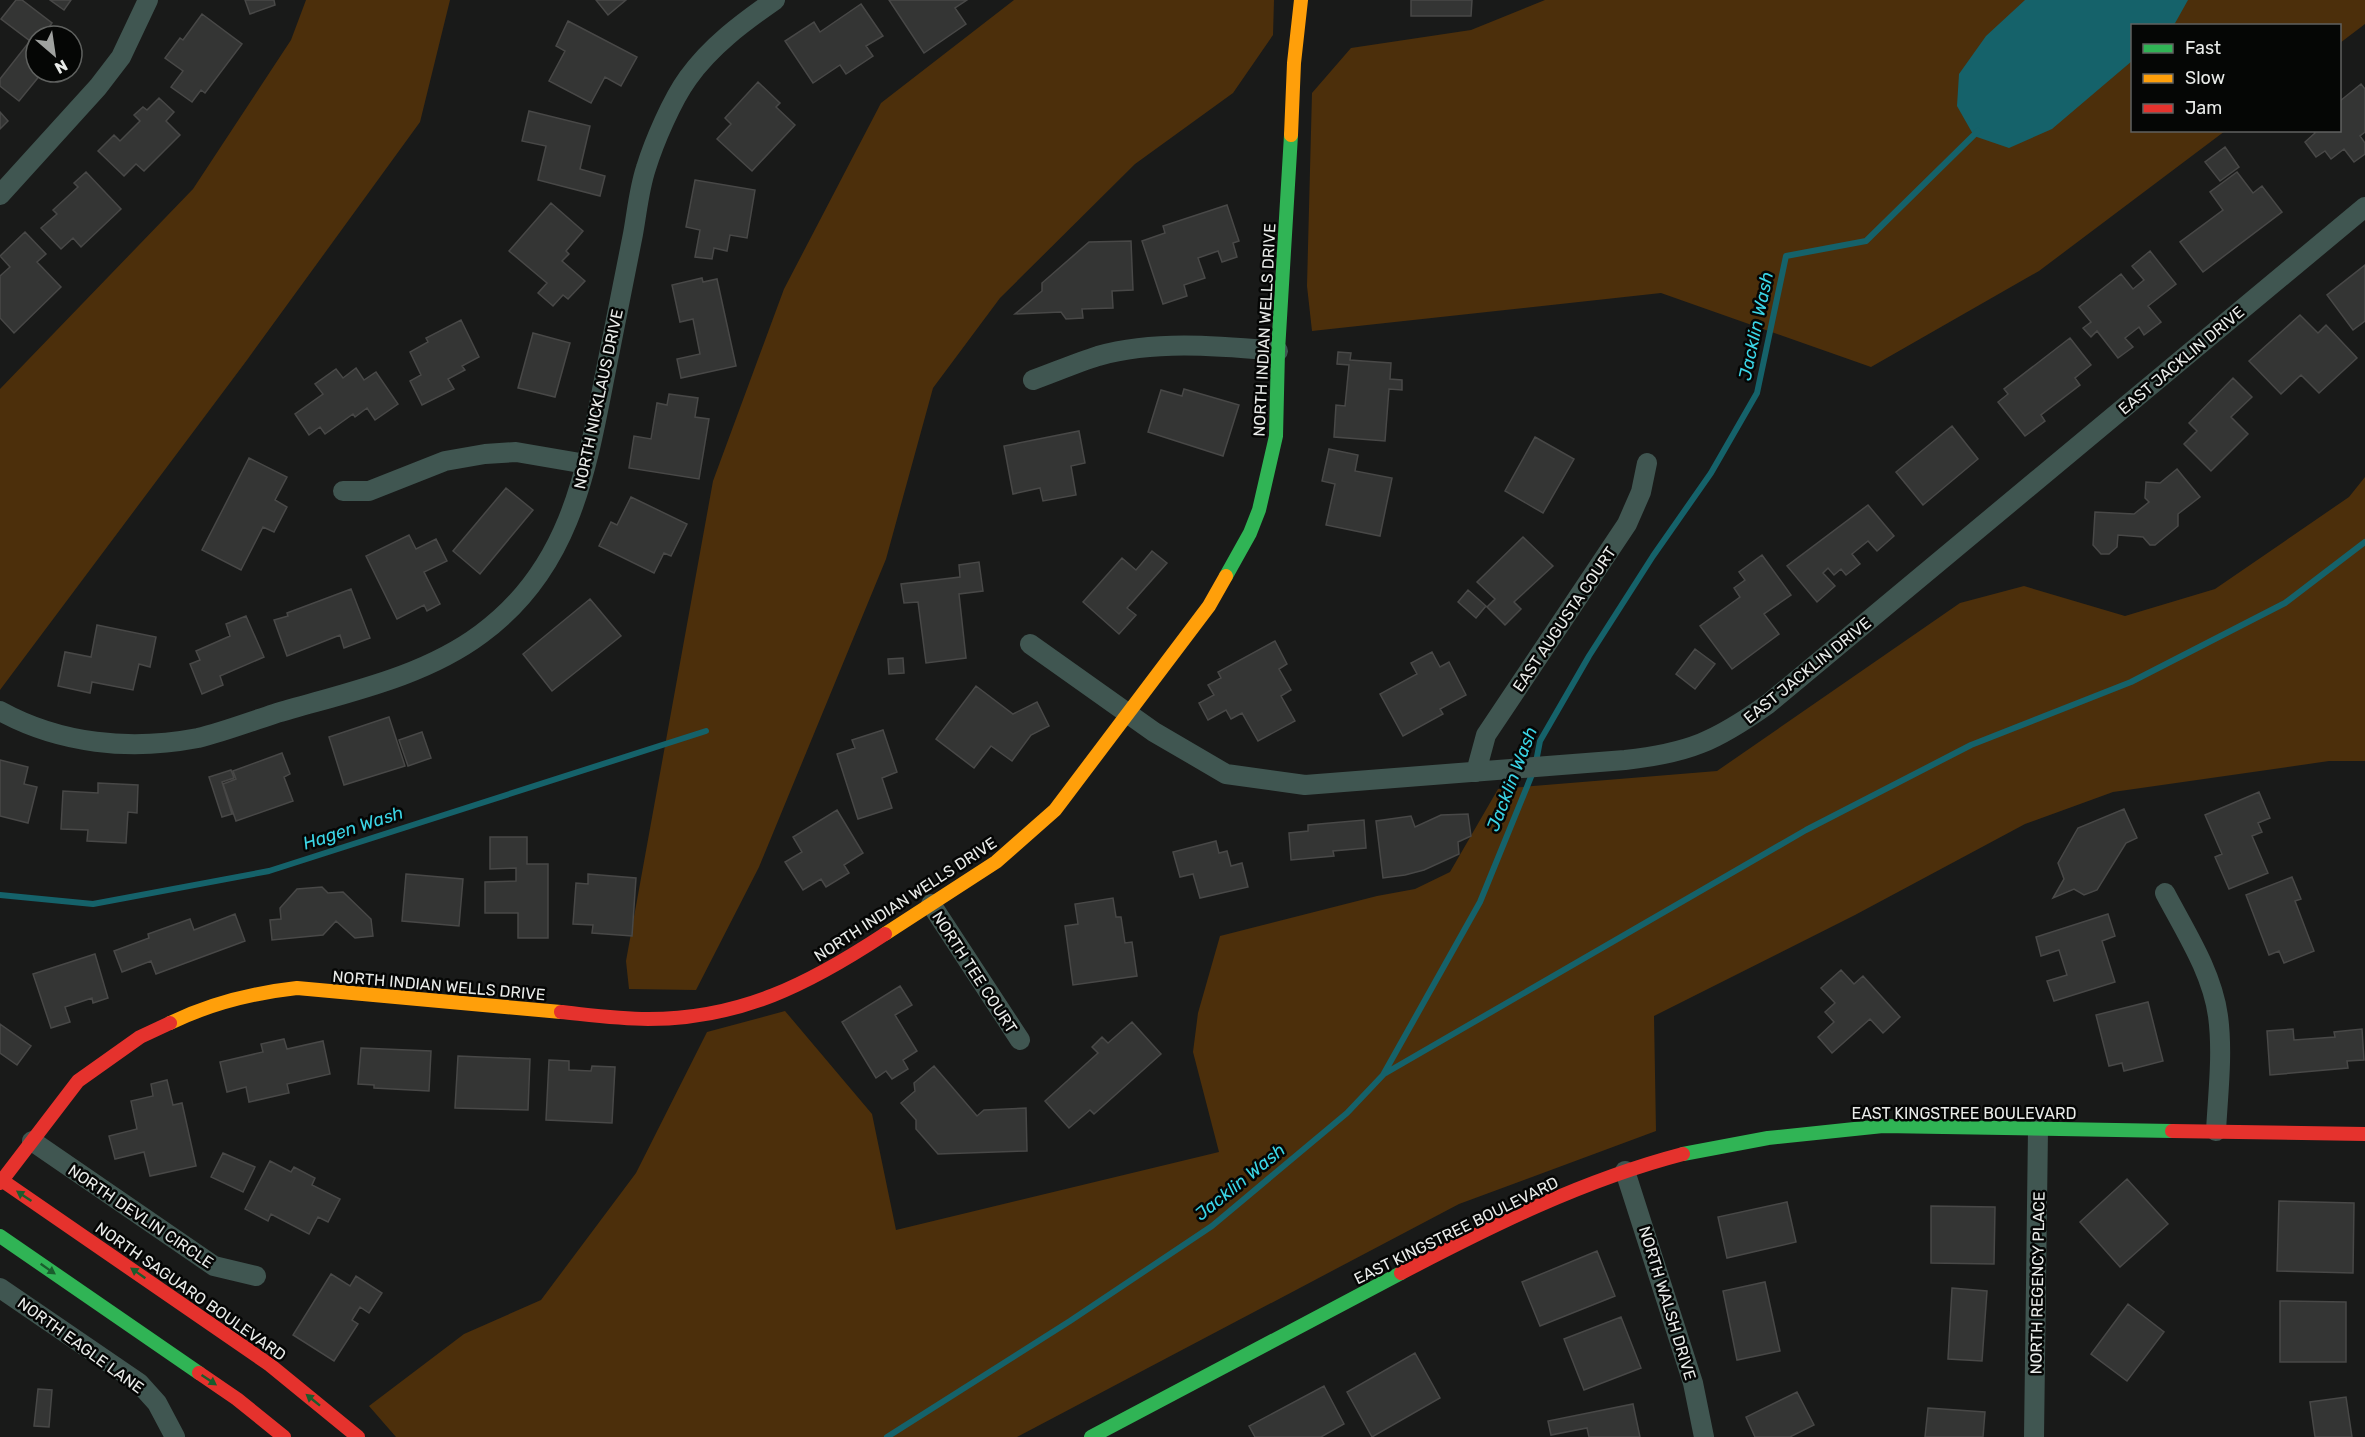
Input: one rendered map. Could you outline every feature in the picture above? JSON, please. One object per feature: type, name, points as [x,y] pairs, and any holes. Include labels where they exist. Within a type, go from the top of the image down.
[{"type":"street","points":[[0,195],[98,87],[121,57],[148,0]]},
{"type":"street","name":"NORTH NICKLAUS DRIVE","points":[[0,711],[55,735],[132,745],[167,743],[212,734],[399,676],[436,661],[479,636],[501,618],[546,566],[574,510],[592,445],[646,168],[666,120],[687,79],[718,43],[775,0]]},
{"type":"street","name":"NORTH INDIAN WELLS DRIVE","points":[[1,1181],[78,1081],[140,1037],[179,1018],[231,999],[258,992],[297,988],[456,1004],[647,1019],[688,1017],[744,1007],[809,981],[844,961],[996,862],[1055,810],[1209,606],[1253,525],[1266,486],[1276,436],[1278,351],[1287,228],[1294,49],[1301,0]]},
{"type":"street","name":"EAST JACKLIN DRIVE","points":[[1030,644],[1154,732],[1226,774],[1305,785],[1664,756],[1701,745],[1734,728],[1768,704],[2365,207]]},
{"type":"street","points":[[1033,380],[1098,356],[1132,349],[1167,345],[1278,351]]},
{"type":"street","points":[[343,491],[369,491],[445,461],[485,454],[516,452],[548,456],[586,465]]},
{"type":"street","name":"EAST AUGUSTA COURT","points":[[1476,771],[1486,735],[1627,524],[1641,492],[1647,463]]},
{"type":"street","points":[[2165,893],[2201,964],[2212,991],[2218,1015],[2216,1131]]},
{"type":"street","name":"NORTH TEE COURT","points":[[931,904],[1020,1040]]},
{"type":"street","name":"EAST KINGSTREE BOULEVARD","points":[[1091,1437],[1470,1237],[1550,1199],[1625,1171],[1717,1146],[1883,1126],[2365,1134]]},
{"type":"street","name":"NORTH REGENCY PLACE","points":[[2034,1437],[2038,1129]]},
{"type":"street","name":"NORTH DEVLIN CIRCLE","points":[[32,1141],[214,1266],[256,1276]]},
{"type":"street","name":"NORTH WALSH DRIVE","points":[[1625,1171],[1693,1383],[1704,1437]]},
{"type":"street","name":"NORTH SAGUARO BOULEVARD","points":[[1,1181],[270,1365],[358,1437]]},
{"type":"street","points":[[0,1236],[237,1399],[284,1437]]},
{"type":"street","name":"NORTH EAGLE LANE","points":[[0,1288],[140,1383],[157,1403],[175,1437]]},
{"type":"shaded area","points":[[306,0],[450,0],[420,122],[247,360],[0,690],[0,389],[193,189],[291,40]]},
{"type":"shaded area","points":[[1014,0],[1274,0],[1273,35],[1233,93],[1135,164],[1000,298],[933,388],[886,559],[759,867],[696,990],[629,989],[626,961],[713,481],[784,289],[881,103]]},
{"type":"shaded area","points":[[1545,0],[2365,0],[2365,24],[2341,42],[2341,24],[2131,24],[2131,132],[2224,132],[2039,271],[1871,367],[1661,293],[1312,331],[1307,286],[1312,93],[1351,48],[1471,30]]},
{"type":"shaded area","points":[[2365,477],[2365,761],[2329,761],[2113,792],[2025,824],[1855,915],[1654,1016],[1656,1131],[1459,1204],[1017,1437],[396,1437],[369,1406],[464,1334],[541,1300],[636,1173],[707,1032],[785,1011],[872,1114],[896,1230],[1219,1152],[1193,1052],[1198,1013],[1220,936],[1377,896],[1415,889],[1450,872],[1498,789],[1717,771],[1960,603],[2024,586],[2125,616],[2215,589],[2349,497]]},
{"type":"water","points":[[2025,0],[2188,0],[2175,24],[2131,24],[2131,62],[2052,129],[2009,148],[1974,136],[1957,106],[1959,74],[1986,36]]},
{"type":"building","points":[[16,0],[22,0],[52,23],[24,24],[24,36],[1,19]]},
{"type":"building","points":[[50,0],[71,0],[64,10]]},
{"type":"building","points":[[245,0],[274,0],[275,5],[250,14]]},
{"type":"building","points":[[596,0],[626,0],[608,15]]},
{"type":"building","points":[[889,0],[967,0],[955,8],[966,24],[924,53]]},
{"type":"building","points":[[1411,0],[1472,0],[1471,16],[1411,16]]},
{"type":"building","points":[[861,4],[883,36],[866,46],[873,56],[846,74],[840,65],[813,83],[785,41],[814,22],[820,32]]},
{"type":"building","points":[[202,14],[242,44],[205,93],[201,90],[192,102],[171,87],[183,71],[165,58],[180,38],[183,40]]},
{"type":"building","points":[[568,21],[637,57],[621,86],[605,77],[591,103],[549,81],[565,51],[556,46]]},
{"type":"building","points":[[24,49],[24,84],[33,84],[19,101],[0,86],[0,79]]},
{"type":"building","points":[[758,82],[780,103],[776,107],[795,125],[752,171],[717,139],[731,124],[725,118]]},
{"type":"building","points":[[2361,84],[2365,89],[2365,132],[2360,136],[2365,143],[2365,154],[2354,162],[2344,149],[2331,159],[2325,151],[2316,157],[2305,142],[2314,132],[2341,132],[2341,100]]},
{"type":"building","points":[[159,98],[174,112],[166,121],[180,135],[144,171],[136,164],[124,176],[98,151],[114,135],[120,141],[140,121],[134,115],[143,107],[147,110]]},
{"type":"building","points":[[529,111],[590,126],[580,169],[605,176],[600,196],[538,180],[546,146],[522,141]]},
{"type":"building","points":[[0,112],[8,121],[0,129]]},
{"type":"building","points":[[2225,147],[2239,167],[2220,181],[2205,162]]},
{"type":"building","points":[[86,172],[121,209],[81,247],[73,238],[61,249],[41,228],[57,214],[53,210],[78,187],[74,183]]},
{"type":"building","points":[[2237,172],[2253,193],[2262,186],[2282,212],[2203,272],[2180,242],[2223,210],[2210,192]]},
{"type":"building","points":[[695,180],[755,190],[747,238],[730,235],[727,251],[714,248],[712,259],[695,257],[700,230],[686,227]]},
{"type":"building","points":[[551,203],[583,231],[566,251],[569,254],[562,261],[585,281],[568,299],[563,295],[553,306],[538,293],[547,283],[509,251]]},
{"type":"building","points":[[1227,205],[1239,241],[1233,243],[1237,257],[1222,262],[1218,251],[1198,258],[1205,278],[1184,285],[1187,296],[1163,304],[1142,241],[1165,233],[1163,226]]},
{"type":"building","points":[[25,232],[46,254],[37,262],[61,287],[14,333],[0,318],[0,276],[10,267],[0,256]]},
{"type":"building","points":[[1131,241],[1133,290],[1112,291],[1113,308],[1082,309],[1083,318],[1066,319],[1061,312],[1015,314],[1042,291],[1042,283],[1089,242]]},
{"type":"building","points":[[2150,251],[2176,284],[2148,306],[2161,322],[2144,335],[2139,327],[2125,338],[2133,347],[2118,358],[2097,331],[2091,337],[2083,328],[2091,322],[2079,307],[2121,274],[2133,289],[2144,280],[2132,266]]},
{"type":"building","points":[[2365,265],[2365,321],[2353,330],[2327,295]]},
{"type":"building","points":[[702,278],[703,282],[717,279],[736,366],[681,378],[677,359],[700,354],[693,319],[680,322],[672,285]]},
{"type":"building","points":[[2300,315],[2318,333],[2326,325],[2357,358],[2319,393],[2301,375],[2281,394],[2249,361]]},
{"type":"building","points":[[461,320],[479,357],[462,366],[465,370],[448,379],[454,389],[422,405],[410,381],[421,375],[410,352],[428,342],[426,338]]},
{"type":"building","points":[[533,333],[570,343],[555,397],[518,388]]},
{"type":"building","points":[[2070,338],[2091,365],[2075,378],[2080,385],[2041,415],[2045,421],[2025,436],[1998,402],[2008,394],[2004,389]]},
{"type":"building","points":[[1338,352],[1351,353],[1350,360],[1391,363],[1390,379],[1402,380],[1402,390],[1389,389],[1385,441],[1334,437],[1336,405],[1345,406],[1349,365],[1337,364]]},
{"type":"building","points":[[356,368],[364,380],[376,372],[398,404],[375,420],[367,408],[355,417],[353,414],[325,434],[320,427],[309,435],[295,414],[323,394],[315,384],[336,369],[343,378]]},
{"type":"building","points":[[2233,378],[2252,397],[2231,417],[2248,434],[2211,471],[2184,444],[2197,431],[2189,423]]},
{"type":"building","points":[[1184,389],[1239,405],[1223,456],[1148,432],[1161,390],[1182,396]]},
{"type":"building","points":[[669,394],[698,398],[695,417],[709,419],[699,479],[629,468],[634,436],[651,439],[657,403],[667,405]]},
{"type":"building","points":[[1952,426],[1978,459],[1923,505],[1896,472]]},
{"type":"building","points":[[1079,431],[1085,463],[1071,466],[1076,495],[1043,501],[1040,488],[1013,494],[1004,446]]},
{"type":"building","points":[[1535,437],[1574,459],[1543,513],[1505,491]]},
{"type":"building","points":[[1329,449],[1358,455],[1355,471],[1392,478],[1380,536],[1326,525],[1335,484],[1322,481]]},
{"type":"building","points":[[249,458],[287,477],[275,500],[287,507],[274,532],[263,527],[241,570],[202,550]]},
{"type":"building","points":[[2177,469],[2200,497],[2178,514],[2178,526],[2155,545],[2150,545],[2143,537],[2118,535],[2117,547],[2109,554],[2101,554],[2093,545],[2095,512],[2134,514],[2149,502],[2145,498],[2146,482],[2160,483]]},
{"type":"building","points":[[506,488],[533,510],[480,574],[453,551]]},
{"type":"building","points":[[631,497],[687,524],[671,556],[664,553],[654,573],[599,546],[611,522],[617,525]]},
{"type":"building","points":[[1868,505],[1894,536],[1877,551],[1868,541],[1852,554],[1860,564],[1846,575],[1841,569],[1834,575],[1828,568],[1823,573],[1835,586],[1817,602],[1787,566]]},
{"type":"building","points":[[409,535],[416,549],[436,539],[447,561],[424,572],[440,604],[427,611],[424,605],[397,619],[366,556]]},
{"type":"building","points":[[1523,537],[1553,566],[1514,602],[1521,609],[1505,625],[1487,607],[1495,599],[1477,582]]},
{"type":"building","points":[[1152,551],[1167,563],[1127,608],[1136,615],[1119,634],[1083,602],[1122,558],[1136,570]]},
{"type":"building","points":[[1762,555],[1791,595],[1764,614],[1779,634],[1732,669],[1700,626],[1740,597],[1734,588],[1745,580],[1739,572]]},
{"type":"building","points":[[979,562],[983,591],[959,594],[966,658],[926,663],[918,602],[904,603],[901,584],[960,577],[959,565]]},
{"type":"building","points":[[351,589],[370,638],[344,648],[340,635],[287,656],[274,620]]},
{"type":"building","points":[[1468,590],[1486,606],[1476,618],[1458,602]]},
{"type":"building","points":[[590,599],[621,636],[552,691],[523,654]]},
{"type":"building","points":[[246,616],[264,657],[220,676],[223,685],[202,694],[190,664],[200,660],[196,651],[230,636],[226,624]]},
{"type":"building","points":[[97,625],[156,637],[150,667],[139,664],[133,690],[92,682],[90,693],[58,686],[65,652],[91,657]]},
{"type":"building","points":[[1275,641],[1287,664],[1279,669],[1291,690],[1281,696],[1295,721],[1258,741],[1242,713],[1231,719],[1226,710],[1208,720],[1199,703],[1214,695],[1208,685],[1221,678],[1218,672]]},
{"type":"building","points":[[1695,649],[1715,664],[1695,689],[1676,674]]},
{"type":"building","points":[[1432,652],[1440,667],[1449,662],[1466,695],[1440,709],[1443,714],[1403,736],[1380,694],[1417,674],[1411,663]]},
{"type":"building","points":[[903,658],[904,673],[889,674],[888,659]]},
{"type":"building","points":[[976,686],[1013,714],[1037,702],[1049,726],[1031,735],[1012,761],[991,746],[974,768],[936,739]]},
{"type":"building","points":[[389,717],[405,766],[344,785],[329,737]]},
{"type":"building","points":[[883,730],[897,772],[882,778],[892,808],[858,819],[837,754],[855,748],[852,740]]},
{"type":"building","points":[[422,732],[431,758],[408,766],[399,740]]},
{"type":"building","points":[[282,753],[290,774],[284,777],[293,801],[236,821],[223,784],[236,779],[233,771]]},
{"type":"building","points":[[0,760],[28,767],[24,784],[37,787],[28,823],[0,816]]},
{"type":"building","points":[[231,770],[234,778],[222,782],[232,814],[222,817],[209,777]]},
{"type":"building","points":[[98,783],[138,785],[137,813],[128,812],[126,843],[87,841],[88,830],[61,829],[63,791],[98,793]]},
{"type":"building","points":[[2259,792],[2270,818],[2258,823],[2262,832],[2252,836],[2268,873],[2229,889],[2215,857],[2222,854],[2205,815]]},
{"type":"building","points":[[2124,809],[2137,838],[2126,843],[2097,890],[2084,895],[2074,889],[2053,898],[2064,879],[2058,863],[2078,828]]},
{"type":"building","points":[[837,810],[863,853],[844,865],[849,873],[826,887],[821,879],[803,890],[785,862],[802,852],[793,837]]},
{"type":"building","points":[[1468,814],[1471,836],[1458,842],[1459,854],[1424,870],[1383,878],[1376,821],[1411,816],[1415,827],[1441,815]]},
{"type":"building","points":[[1364,820],[1366,848],[1333,851],[1334,856],[1291,860],[1289,833],[1308,831],[1308,825]]},
{"type":"building","points":[[490,837],[527,837],[527,864],[548,864],[548,938],[518,938],[518,913],[485,913],[485,882],[516,881],[516,868],[490,869]]},
{"type":"building","points":[[1216,841],[1219,853],[1227,851],[1231,866],[1242,863],[1248,887],[1200,898],[1193,874],[1180,877],[1173,852]]},
{"type":"building","points":[[406,874],[463,879],[459,926],[402,921]]},
{"type":"building","points":[[588,874],[636,878],[632,936],[592,933],[593,925],[573,924],[576,883],[588,884]]},
{"type":"building","points":[[2292,877],[2301,899],[2295,901],[2314,951],[2284,963],[2279,951],[2269,955],[2246,895]]},
{"type":"building","points":[[322,887],[328,893],[343,892],[371,919],[373,936],[355,938],[336,921],[323,935],[272,940],[270,920],[281,919],[280,908],[297,889]]},
{"type":"building","points":[[1113,898],[1116,917],[1121,917],[1125,943],[1132,942],[1137,976],[1073,985],[1065,926],[1078,924],[1075,904]]},
{"type":"building","points":[[235,914],[245,941],[156,974],[151,961],[122,972],[114,951],[149,938],[148,934],[190,919],[194,930]]},
{"type":"building","points":[[2108,914],[2115,936],[2102,941],[2115,982],[2054,1001],[2047,981],[2067,975],[2059,950],[2041,956],[2036,937]]},
{"type":"building","points":[[95,954],[108,998],[93,1003],[92,998],[65,1007],[70,1022],[51,1028],[33,974]]},
{"type":"building","points":[[1841,970],[1854,984],[1863,976],[1900,1017],[1883,1033],[1870,1019],[1832,1053],[1818,1037],[1834,1022],[1825,1012],[1835,1003],[1821,988]]},
{"type":"building","points":[[900,986],[912,1005],[895,1015],[917,1051],[903,1060],[908,1069],[892,1079],[886,1071],[876,1078],[842,1022]]},
{"type":"building","points":[[2148,1002],[2163,1061],[2124,1071],[2122,1063],[2109,1066],[2096,1015]]},
{"type":"building","points":[[1132,1022],[1161,1054],[1094,1114],[1090,1110],[1069,1128],[1045,1101],[1098,1053],[1092,1047],[1102,1037],[1108,1043]]},
{"type":"building","points":[[0,1024],[31,1046],[17,1065],[0,1053]]},
{"type":"building","points":[[2293,1029],[2294,1040],[2335,1037],[2334,1032],[2362,1029],[2364,1060],[2347,1061],[2348,1068],[2270,1075],[2267,1031]]},
{"type":"building","points":[[284,1039],[287,1049],[323,1041],[330,1074],[287,1084],[289,1093],[249,1102],[246,1087],[227,1092],[220,1062],[263,1052],[261,1044]]},
{"type":"building","points":[[361,1048],[431,1051],[429,1091],[374,1088],[374,1085],[358,1084]]},
{"type":"building","points":[[458,1056],[530,1059],[528,1110],[455,1108]]},
{"type":"building","points":[[549,1060],[569,1061],[569,1070],[591,1071],[592,1066],[615,1067],[612,1123],[546,1120]]},
{"type":"building","points":[[934,1066],[977,1116],[984,1110],[1026,1108],[1027,1151],[938,1154],[916,1129],[916,1120],[901,1103],[915,1091],[914,1083]]},
{"type":"building","points":[[167,1080],[173,1105],[182,1103],[196,1166],[150,1176],[144,1152],[115,1159],[109,1136],[137,1129],[131,1101],[153,1096],[151,1084]]},
{"type":"building","points":[[223,1153],[255,1167],[243,1192],[211,1177]]},
{"type":"building","points":[[270,1161],[291,1172],[294,1167],[315,1178],[312,1185],[340,1199],[328,1222],[318,1217],[309,1234],[271,1214],[268,1221],[245,1209]]},
{"type":"building","points":[[2127,1179],[2168,1224],[2120,1267],[2080,1222]]},
{"type":"building","points":[[2279,1201],[2354,1203],[2353,1273],[2277,1271]]},
{"type":"building","points":[[1787,1202],[1796,1242],[1727,1258],[1718,1217]]},
{"type":"building","points":[[1931,1206],[1995,1207],[1994,1264],[1931,1263]]},
{"type":"building","points":[[1597,1251],[1615,1296],[1540,1326],[1522,1282]]},
{"type":"building","points":[[331,1274],[350,1286],[356,1276],[382,1293],[369,1313],[360,1307],[352,1320],[358,1324],[334,1361],[293,1335]]},
{"type":"building","points":[[1765,1282],[1780,1351],[1737,1360],[1723,1291]]},
{"type":"building","points":[[1952,1288],[1987,1291],[1982,1361],[1948,1359]]},
{"type":"building","points":[[2280,1301],[2346,1302],[2346,1362],[2280,1362]]},
{"type":"building","points":[[2128,1304],[2164,1332],[2127,1381],[2091,1354]]},
{"type":"building","points":[[1621,1317],[1641,1368],[1584,1390],[1564,1339]]},
{"type":"building","points":[[1415,1353],[1440,1398],[1372,1437],[1347,1392]]},
{"type":"building","points":[[1324,1386],[1344,1424],[1321,1437],[1255,1437],[1249,1426]]},
{"type":"building","points":[[38,1389],[52,1390],[49,1427],[34,1426]]},
{"type":"building","points":[[1797,1392],[1814,1425],[1790,1437],[1755,1437],[1746,1417]]},
{"type":"building","points":[[2346,1397],[2352,1437],[2315,1437],[2310,1402]]},
{"type":"building","points":[[1633,1404],[1640,1437],[1589,1437],[1587,1428],[1551,1435],[1548,1421]]},
{"type":"building","points":[[1928,1408],[1985,1412],[1983,1437],[1925,1437]]},
{"type":"waterway","name":"Jacklin Wash","points":[[887,1437],[1070,1321],[1212,1226],[1347,1113],[1383,1075],[1480,902],[1535,767],[1540,741],[1589,656],[1653,556],[1711,473],[1757,393],[1786,256],[1866,241],[1978,131]]},
{"type":"waterway","points":[[1384,1074],[1806,830],[1971,745],[2131,682],[2285,603],[2365,542]]},
{"type":"waterway","name":"Hagen Wash","points":[[0,895],[93,904],[269,871],[706,731]]},
{"type":"traffic: fast","points":[[1226,576],[1250,533],[1259,510],[1276,436],[1278,351],[1291,135]]},
{"type":"traffic: fast","points":[[1683,1154],[1768,1138],[1883,1126],[2172,1131]]},
{"type":"traffic: fast","points":[[0,1236],[199,1373]]},
{"type":"traffic: fast","points":[[1091,1437],[1401,1273]]},
{"type":"traffic: slow","points":[[1291,135],[1294,63],[1301,0]]},
{"type":"traffic: slow","points":[[885,934],[996,862],[1055,810],[1209,606],[1226,576]]},
{"type":"traffic: slow","points":[[170,1023],[232,1000],[297,988],[561,1012]]},
{"type":"traffic: jam","points":[[561,1012],[648,1019],[714,1013],[744,1005],[801,983],[885,934]]},
{"type":"traffic: jam","points":[[0,1183],[78,1081],[140,1037],[170,1023]]},
{"type":"traffic: jam","points":[[2172,1131],[2365,1134]]},
{"type":"traffic: jam","points":[[1401,1273],[1538,1206],[1609,1177],[1683,1154]]},
{"type":"traffic: jam","points":[[0,1179],[270,1365],[358,1437]]},
{"type":"traffic: jam","points":[[199,1373],[237,1399],[284,1437]]}]
